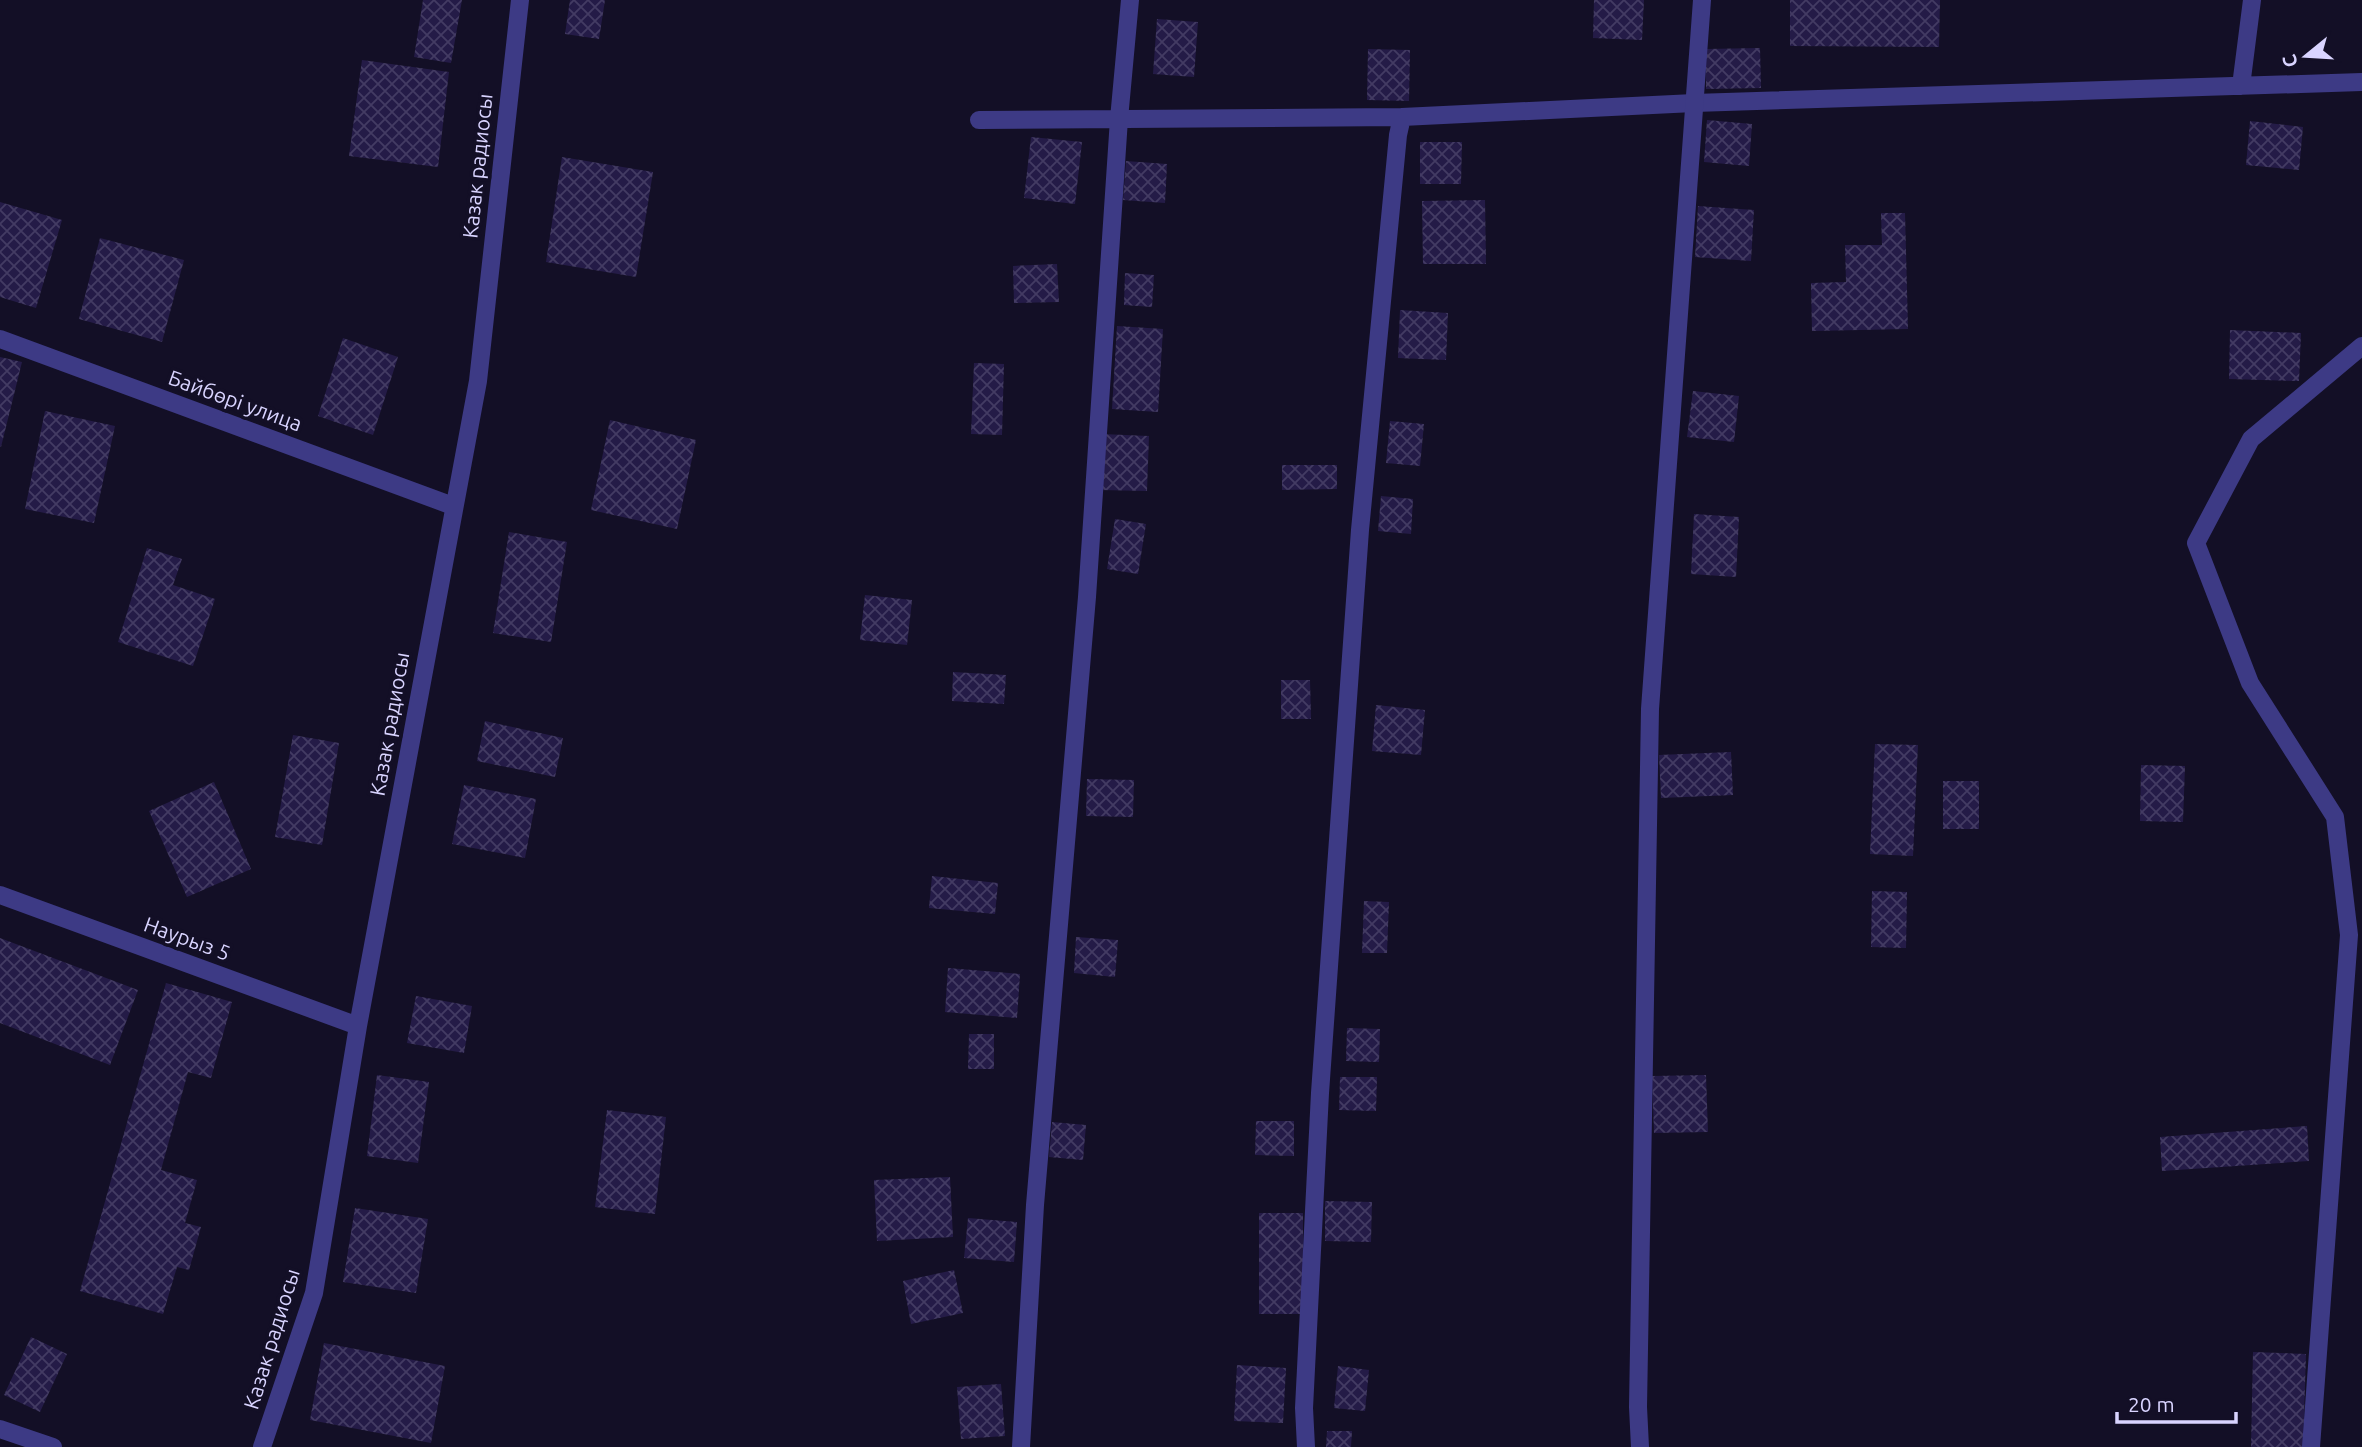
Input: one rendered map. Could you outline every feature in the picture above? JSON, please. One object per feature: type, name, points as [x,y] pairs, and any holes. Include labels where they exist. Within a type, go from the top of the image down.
[{"type":"street","name":"Казак радиосы","points":[[262,1447],[314,1293],[358,1026],[478,381],[520,0]]},
{"type":"street","points":[[1021,1447],[1035,1205],[1087,597],[1119,119],[1130,0]]},
{"type":"street","points":[[1640,1447],[1650,709],[1702,0]]},
{"type":"street","points":[[2241,86],[2252,0]]},
{"type":"street","points":[[979,120],[1402,117],[1694,103],[2362,82]]},
{"type":"street","points":[[1306,1447],[1304,1408],[1320,1093],[1359,544],[1396,149],[1402,117]]},
{"type":"street","name":"Байбөрі улица","points":[[0,339],[453,506]]},
{"type":"street","points":[[2311,1447],[2348,935],[2335,817],[2250,684],[2196,542],[2251,439],[2362,346]]},
{"type":"street","name":"Наурыз 5","points":[[0,895],[358,1026]]},
{"type":"street","points":[[0,1429],[52,1447]]},
{"type":"building","points":[[423,0],[462,0],[451,63],[414,57]]},
{"type":"building","points":[[570,0],[605,0],[599,39],[565,34]]},
{"type":"building","points":[[1594,0],[1644,0],[1642,40],[1593,38]]},
{"type":"building","points":[[1790,0],[1940,0],[1939,47],[1790,46]]},
{"type":"building","points":[[1157,19],[1198,22],[1194,77],[1153,74]]},
{"type":"building","points":[[1760,48],[1761,88],[1706,89],[1706,49]]},
{"type":"building","points":[[1368,49],[1410,50],[1409,101],[1367,100]]},
{"type":"building","points":[[362,60],[449,72],[438,167],[349,156]]},
{"type":"building","points":[[1707,120],[1752,124],[1749,166],[1704,162]]},
{"type":"building","points":[[2250,121],[2303,127],[2299,170],[2246,165]]},
{"type":"building","points":[[1031,137],[1082,142],[1075,204],[1024,198]]},
{"type":"building","points":[[1420,142],[1462,142],[1461,184],[1420,184]]},
{"type":"building","points":[[562,157],[653,172],[636,277],[546,262]]},
{"type":"building","points":[[1126,161],[1167,164],[1165,203],[1123,200]]},
{"type":"building","points":[[1485,200],[1486,264],[1423,264],[1422,201]]},
{"type":"building","points":[[0,202],[62,220],[36,308],[0,297]]},
{"type":"building","points":[[1698,206],[1754,210],[1751,261],[1695,257]]},
{"type":"building","points":[[1881,213],[1905,213],[1908,329],[1812,331],[1811,283],[1846,282],[1845,245],[1882,245]]},
{"type":"building","points":[[100,238],[184,260],[162,342],[79,319]]},
{"type":"building","points":[[1057,264],[1059,302],[1014,303],[1013,266]]},
{"type":"building","points":[[1125,273],[1154,275],[1152,307],[1124,305]]},
{"type":"building","points":[[1400,310],[1448,313],[1446,360],[1398,358]]},
{"type":"building","points":[[1117,326],[1163,329],[1158,412],[1112,409]]},
{"type":"building","points":[[2230,330],[2301,333],[2299,381],[2229,379]]},
{"type":"building","points":[[343,338],[398,357],[373,435],[318,416]]},
{"type":"building","points":[[0,357],[22,362],[1,447],[0,446]]},
{"type":"building","points":[[974,363],[1004,364],[1002,435],[971,434]]},
{"type":"building","points":[[1693,391],[1739,396],[1734,442],[1687,437]]},
{"type":"building","points":[[45,411],[115,426],[94,523],[25,509]]},
{"type":"building","points":[[610,420],[696,440],[677,529],[591,510]]},
{"type":"building","points":[[1390,421],[1424,424],[1420,466],[1386,463]]},
{"type":"building","points":[[1102,434],[1149,436],[1147,491],[1100,490]]},
{"type":"building","points":[[1282,465],[1337,465],[1337,489],[1282,490]]},
{"type":"building","points":[[1381,496],[1413,499],[1411,534],[1378,531]]},
{"type":"building","points":[[1694,514],[1739,517],[1736,577],[1691,574]]},
{"type":"building","points":[[1115,519],[1146,524],[1138,574],[1107,569]]},
{"type":"building","points":[[509,532],[567,542],[551,642],[493,633]]},
{"type":"building","points":[[147,548],[182,559],[173,585],[215,599],[193,666],[118,642]]},
{"type":"building","points":[[865,595],[912,600],[907,645],[860,640]]},
{"type":"building","points":[[953,672],[1006,675],[1004,704],[952,701]]},
{"type":"building","points":[[1281,680],[1310,680],[1311,719],[1281,719]]},
{"type":"building","points":[[1376,705],[1425,710],[1421,755],[1372,751]]},
{"type":"building","points":[[485,721],[563,738],[555,777],[477,761]]},
{"type":"building","points":[[293,735],[339,743],[322,845],[275,837]]},
{"type":"building","points":[[1875,744],[1918,745],[1913,856],[1870,854]]},
{"type":"building","points":[[1731,752],[1733,795],[1661,798],[1659,755]]},
{"type":"building","points":[[2141,765],[2185,766],[2183,822],[2140,821]]},
{"type":"building","points":[[1087,779],[1134,780],[1133,817],[1086,816]]},
{"type":"building","points":[[1943,781],[1979,781],[1979,829],[1943,829]]},
{"type":"building","points":[[214,782],[251,869],[187,897],[149,811]]},
{"type":"building","points":[[464,785],[536,799],[525,858],[452,844]]},
{"type":"building","points":[[932,876],[998,883],[995,914],[929,908]]},
{"type":"building","points":[[1872,891],[1907,892],[1906,948],[1871,947]]},
{"type":"building","points":[[1364,901],[1389,902],[1387,953],[1362,953]]},
{"type":"building","points":[[1076,937],[1118,940],[1115,977],[1074,973]]},
{"type":"building","points":[[0,938],[138,990],[110,1065],[0,1023]]},
{"type":"building","points":[[948,968],[1020,974],[1017,1018],[945,1012]]},
{"type":"building","points":[[166,983],[232,1002],[211,1078],[188,1072],[161,1170],[197,1180],[185,1223],[201,1227],[189,1270],[177,1267],[163,1314],[80,1291]]},
{"type":"building","points":[[416,996],[472,1006],[464,1053],[407,1043]]},
{"type":"building","points":[[1347,1028],[1380,1029],[1379,1062],[1346,1061]]},
{"type":"building","points":[[969,1034],[994,1034],[994,1069],[968,1069]]},
{"type":"building","points":[[377,1075],[429,1082],[418,1163],[367,1156]]},
{"type":"building","points":[[1706,1075],[1708,1132],[1654,1133],[1652,1076]]},
{"type":"building","points":[[1340,1077],[1377,1077],[1376,1111],[1339,1110]]},
{"type":"building","points":[[607,1110],[666,1117],[655,1214],[595,1207]]},
{"type":"building","points":[[1256,1121],[1294,1121],[1294,1156],[1255,1155]]},
{"type":"building","points":[[1052,1122],[1086,1125],[1083,1160],[1049,1157]]},
{"type":"building","points":[[2307,1126],[2309,1161],[2162,1171],[2160,1137]]},
{"type":"building","points":[[950,1177],[953,1237],[877,1241],[874,1180]]},
{"type":"building","points":[[1325,1201],[1372,1202],[1371,1242],[1325,1241]]},
{"type":"building","points":[[355,1208],[428,1219],[416,1293],[343,1282]]},
{"type":"building","points":[[1259,1213],[1303,1213],[1303,1314],[1259,1314]]},
{"type":"building","points":[[968,1218],[1017,1222],[1014,1262],[964,1258]]},
{"type":"building","points":[[954,1270],[963,1313],[911,1324],[903,1281]]},
{"type":"building","points":[[31,1337],[67,1354],[40,1412],[4,1395]]},
{"type":"building","points":[[324,1343],[445,1366],[431,1443],[310,1420]]},
{"type":"building","points":[[2253,1352],[2306,1354],[2303,1447],[2251,1447]]},
{"type":"building","points":[[1237,1365],[1286,1368],[1283,1423],[1234,1421]]},
{"type":"building","points":[[1338,1366],[1369,1370],[1365,1411],[1334,1408]]},
{"type":"building","points":[[1001,1384],[1005,1436],[961,1439],[957,1387]]},
{"type":"building","points":[[1327,1431],[1352,1431],[1351,1447],[1326,1447]]}]
